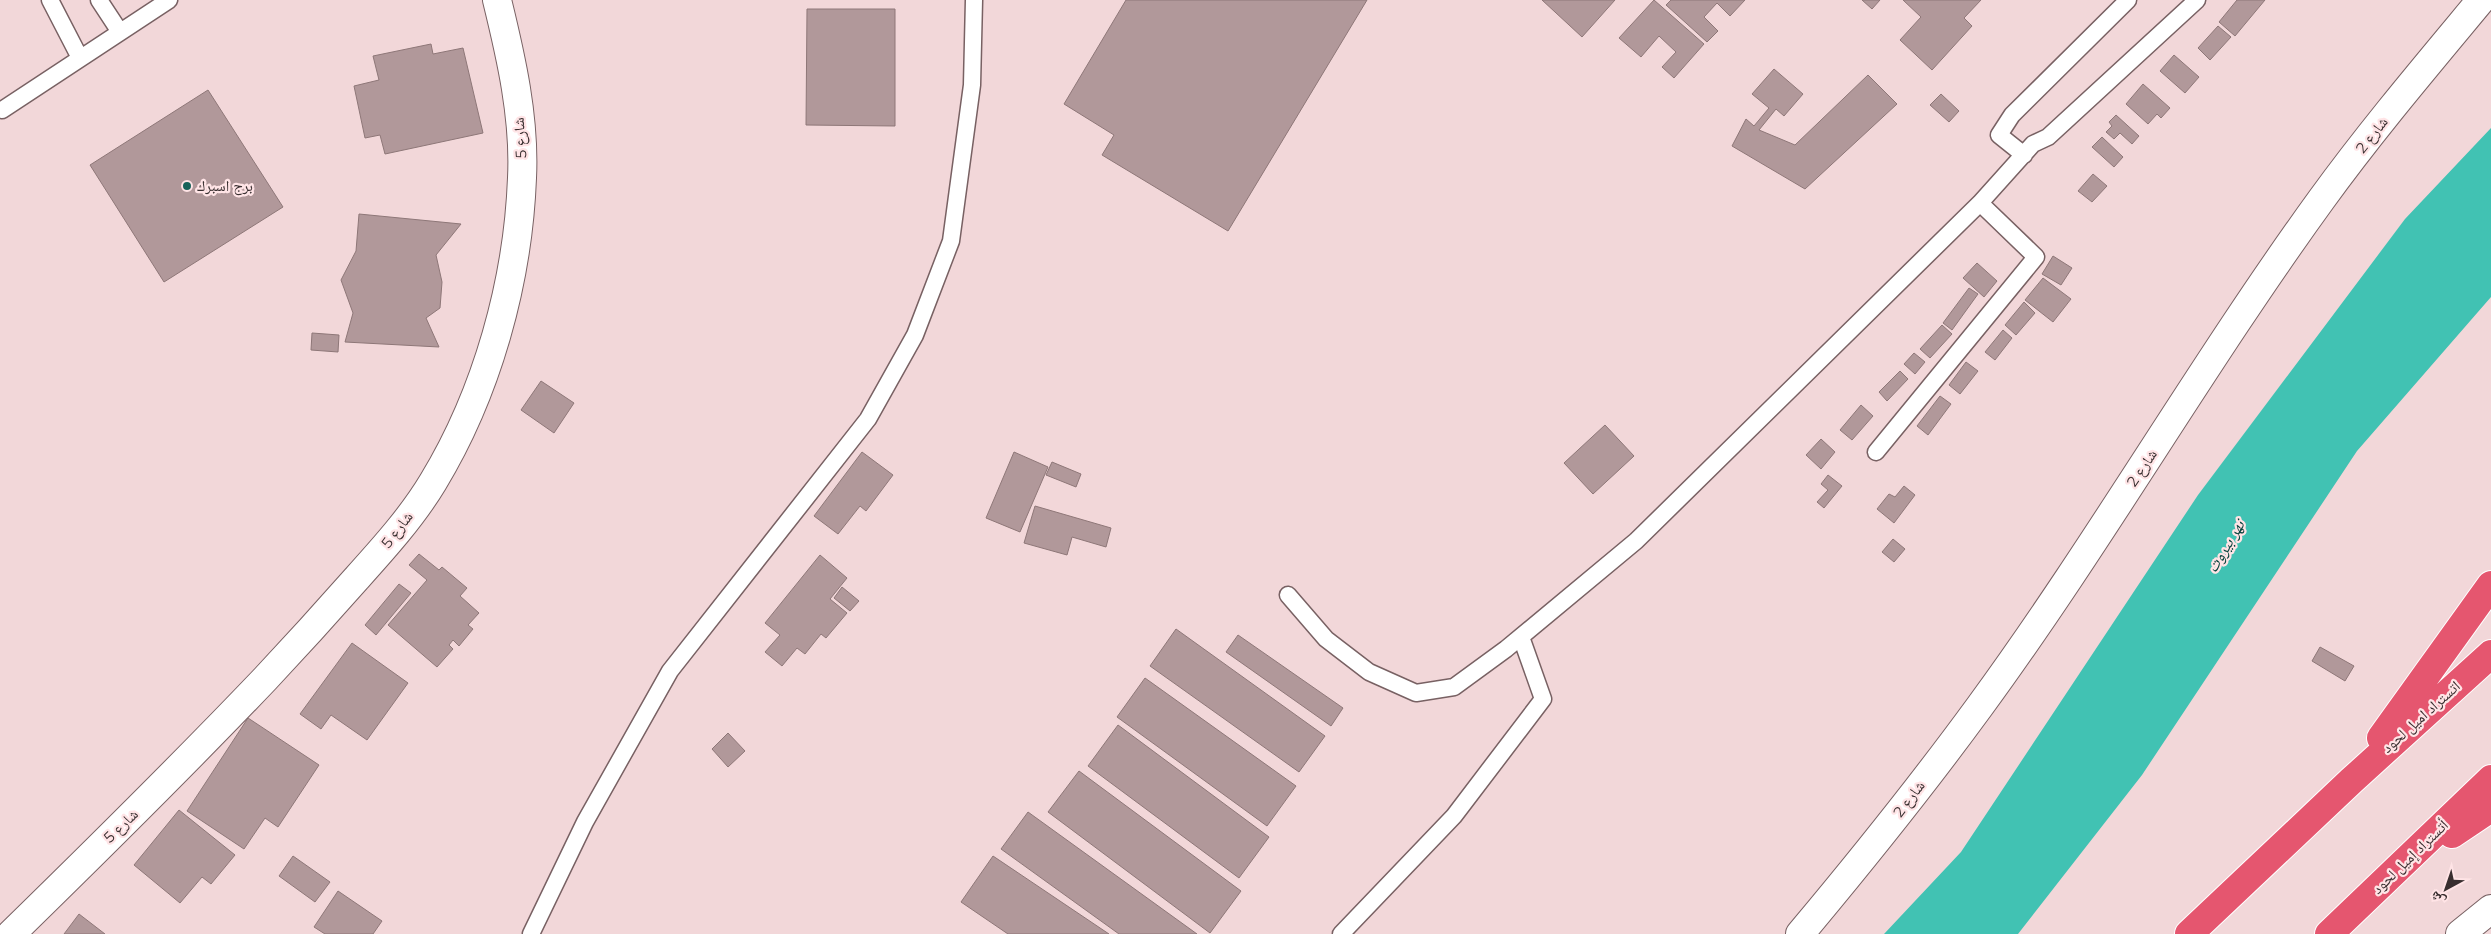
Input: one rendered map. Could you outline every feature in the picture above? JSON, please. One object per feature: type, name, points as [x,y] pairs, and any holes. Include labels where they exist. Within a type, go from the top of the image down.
[{"type":"highway","points":[[2189,934],[2351,780],[2491,585]]},
{"type":"highway","name":"اتستراد اميل لحود","points":[[2351,780],[2491,654]]},
{"type":"highway","name":"أتستراد إميل لحود","points":[[2329,934],[2491,779]]},
{"type":"highway","points":[[2398,869],[2491,808]]},
{"type":"street","name":"شارع 5","points":[[11,934],[180,769],[300,642],[386,545],[432,483],[471,409],[500,320],[516,247],[523,176],[519,112],[508,46],[497,0]]},
{"type":"street","name":"شارع 2","points":[[1800,934],[1878,840],[1981,705],[2134,480],[2270,272],[2323,197],[2481,0]]},
{"type":"street","points":[[2460,934],[2491,909]]},
{"type":"lane","points":[[50,0],[80,58]]},
{"type":"lane","points":[[98,0],[120,32]]},
{"type":"lane","points":[[2,110],[169,0]]},
{"type":"lane","points":[[532,934],[585,822],[670,671],[868,420],[915,335],[951,241],[972,85],[974,0]]},
{"type":"lane","points":[[2024,155],[1999,135],[2012,115],[2128,0]]},
{"type":"lane","points":[[1288,595],[1326,639],[1370,672],[1416,693],[1454,687],[1521,637],[1636,541],[1980,203],[2033,144],[2048,137],[2197,0]]},
{"type":"lane","points":[[1876,452],[2036,257],[1980,203]]},
{"type":"lane","points":[[1341,934],[1454,816],[1543,699],[1521,637]]},
{"type":"water","name":"نهر بيروت","points":[[2491,128],[2491,297],[2357,451],[2142,775],[2018,934],[1884,934],[1961,852],[2198,495],[2405,219]]},
{"type":"building","points":[[1126,0],[1367,0],[1228,231],[1102,155],[1114,135],[1064,104]]},
{"type":"building","points":[[1542,0],[1615,0],[1582,37]]},
{"type":"building","points":[[1654,0],[1704,44],[1674,78],[1662,67],[1676,52],[1659,36],[1641,57],[1619,38]]},
{"type":"building","points":[[1671,0],[1745,0],[1730,16],[1717,3],[1704,17],[1718,31],[1707,42],[1666,5]]},
{"type":"building","points":[[1862,0],[1880,0],[1872,9]]},
{"type":"building","points":[[1903,0],[1981,0],[1964,18],[1972,26],[1932,70],[1900,40],[1921,17]]},
{"type":"building","points":[[2237,0],[2265,0],[2235,36],[2219,22]]},
{"type":"building","points":[[807,9],[895,9],[895,126],[806,125]]},
{"type":"building","points":[[2218,26],[2231,37],[2210,60],[2198,48]]},
{"type":"building","points":[[431,44],[433,54],[463,48],[483,133],[385,154],[380,135],[365,138],[354,86],[379,80],[373,56]]},
{"type":"building","points":[[2174,55],[2199,77],[2185,93],[2160,71]]},
{"type":"building","points":[[1774,69],[1803,94],[1784,116],[1776,109],[1759,130],[1795,145],[1868,75],[1897,104],[1805,189],[1732,146],[1746,119],[1754,126],[1769,108],[1752,94]]},
{"type":"building","points":[[2143,84],[2170,108],[2161,118],[2157,114],[2148,124],[2126,104]]},
{"type":"building","name":"برج اسبرك","points":[[208,90],[283,207],[164,282],[90,165]]},
{"type":"building","points":[[1941,94],[1959,111],[1949,122],[1930,105]]},
{"type":"building","points":[[2116,115],[2139,136],[2132,144],[2120,133],[2114,139],[2106,132],[2112,126],[2109,122]]},
{"type":"building","points":[[2102,137],[2123,157],[2114,167],[2092,147]]},
{"type":"building","points":[[2093,174],[2107,186],[2092,202],[2078,191]]},
{"type":"building","points":[[359,214],[461,224],[436,255],[442,282],[440,308],[426,318],[439,347],[345,342],[353,313],[341,280],[356,251]]},
{"type":"building","points":[[2053,256],[2072,268],[2061,285],[2042,274]]},
{"type":"building","points":[[1977,263],[1997,281],[1984,297],[1963,278]]},
{"type":"building","points":[[2043,278],[2071,299],[2053,322],[2025,300]]},
{"type":"building","points":[[1969,288],[1978,294],[1952,330],[1943,323]]},
{"type":"building","points":[[2024,302],[2035,313],[2016,335],[2005,325]]},
{"type":"building","points":[[1942,325],[1952,334],[1930,358],[1920,349]]},
{"type":"building","points":[[2003,330],[2012,338],[1995,360],[1985,352]]},
{"type":"building","points":[[312,333],[339,335],[338,352],[311,350]]},
{"type":"building","points":[[1914,353],[1925,362],[1915,374],[1904,364]]},
{"type":"building","points":[[1966,362],[1978,371],[1960,394],[1949,385]]},
{"type":"building","points":[[1900,371],[1908,379],[1887,401],[1879,392]]},
{"type":"building","points":[[541,381],[574,403],[554,433],[521,410]]},
{"type":"building","points":[[1940,396],[1951,404],[1928,435],[1917,426]]},
{"type":"building","points":[[1861,405],[1873,416],[1852,440],[1840,430]]},
{"type":"building","points":[[1605,425],[1634,456],[1593,494],[1564,463]]},
{"type":"building","points":[[1821,439],[1835,452],[1821,469],[1806,455]]},
{"type":"building","points":[[862,452],[893,475],[866,511],[860,506],[838,534],[814,516]]},
{"type":"building","points":[[1014,452],[1048,467],[1020,532],[986,518]]},
{"type":"building","points":[[1052,462],[1081,474],[1076,487],[1046,475]]},
{"type":"building","points":[[1828,475],[1842,486],[1824,508],[1817,502],[1828,490],[1821,484]]},
{"type":"building","points":[[1904,486],[1915,495],[1894,523],[1877,509],[1889,494],[1895,497]]},
{"type":"building","points":[[1035,506],[1111,528],[1106,547],[1072,537],[1067,555],[1024,543]]},
{"type":"building","points":[[1893,539],[1905,549],[1894,562],[1882,552]]},
{"type":"building","points":[[419,554],[439,570],[442,567],[467,588],[460,596],[479,613],[468,625],[473,629],[459,646],[453,640],[449,645],[453,649],[437,667],[388,625],[427,580],[409,565]]},
{"type":"building","points":[[820,555],[847,578],[830,599],[847,613],[826,638],[821,634],[805,654],[797,648],[782,666],[765,652],[780,635],[765,623]]},
{"type":"building","points":[[399,584],[411,593],[376,635],[365,625]]},
{"type":"building","points":[[842,587],[859,601],[850,611],[834,598]]},
{"type":"building","points":[[1176,629],[1325,736],[1299,772],[1150,666]]},
{"type":"building","points":[[1238,635],[1343,708],[1331,726],[1226,652]]},
{"type":"building","points":[[352,643],[408,683],[367,740],[331,715],[321,729],[300,714]]},
{"type":"building","points":[[2320,647],[2354,666],[2345,681],[2312,661]]},
{"type":"building","points":[[1145,678],[1296,786],[1267,826],[1117,717]]},
{"type":"building","points":[[248,718],[319,765],[278,827],[265,818],[244,849],[187,811]]},
{"type":"building","points":[[1118,725],[1269,837],[1239,878],[1088,766]]},
{"type":"building","points":[[728,733],[745,751],[728,767],[712,749]]},
{"type":"building","points":[[1079,771],[1241,891],[1210,933],[1048,812]]},
{"type":"building","points":[[179,810],[235,855],[211,884],[202,877],[180,903],[134,865]]},
{"type":"building","points":[[1028,812],[1197,934],[1119,934],[1001,849]]},
{"type":"building","points":[[293,856],[330,882],[315,902],[279,876]]},
{"type":"building","points":[[993,856],[1109,934],[1008,934],[961,902]]},
{"type":"building","points":[[338,891],[382,921],[373,934],[325,934],[314,927]]},
{"type":"building","points":[[79,914],[105,934],[64,934]]},
{"type":"place","name":"برج اسبرك","points":[[187,186]]}]
